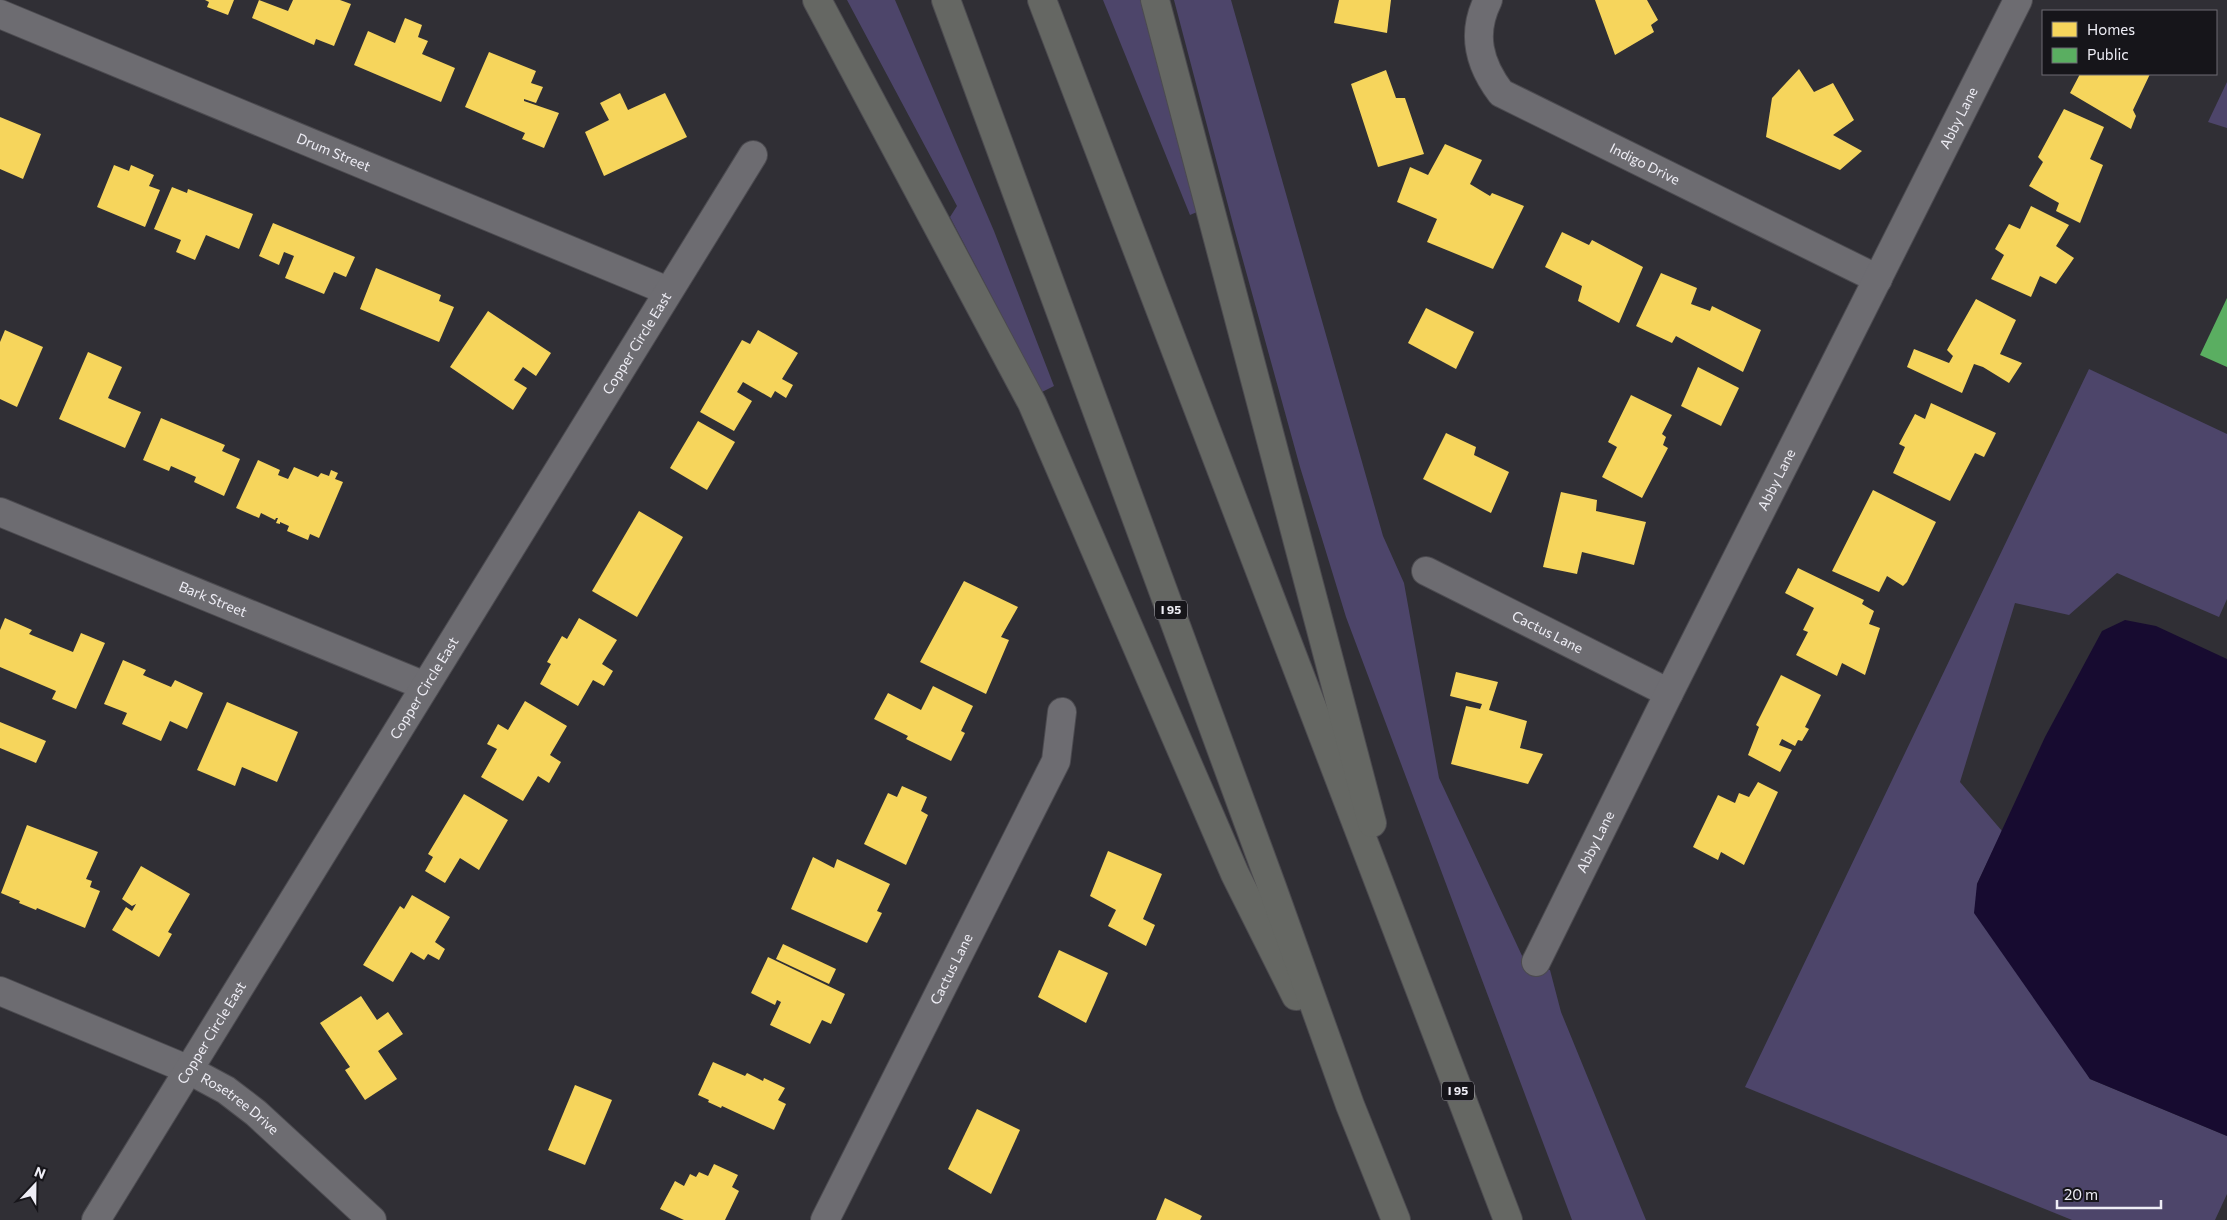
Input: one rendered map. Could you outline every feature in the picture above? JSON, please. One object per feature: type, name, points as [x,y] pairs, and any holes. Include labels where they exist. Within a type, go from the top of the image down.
[{"type":"highway","points":[[817,0],[1032,403],[1235,874],[1350,1105]]},
{"type":"highway","name":"I 95","points":[[946,0],[1269,877],[1350,1105],[1396,1220]]},
{"type":"highway","name":"I 95","points":[[1042,0],[1508,1220]]},
{"type":"highway","points":[[1155,0],[1409,962]]},
{"type":"street","name":"Indigo Drive","points":[[1488,0],[1482,12],[1479,48],[1488,75],[1501,93],[1878,279]]},
{"type":"street","name":"Abby Lane","points":[[1536,962],[1669,693],[2018,0]]},
{"type":"street","name":"Drum Street","points":[[0,14],[668,291]]},
{"type":"street","name":"Copper Circle East","points":[[96,1220],[187,1069],[753,155]]},
{"type":"street","name":"Bark Street","points":[[0,512],[425,686]]},
{"type":"street","name":"Cactus Lane","points":[[1426,571],[1669,693]]},
{"type":"street","name":"Cactus Lane","points":[[825,1220],[1056,761],[1062,712]]},
{"type":"street","name":"Rosetree Drive","points":[[0,991],[187,1069],[226,1090],[256,1112],[372,1220]]},
{"type":"shaded area","points":[[847,0],[895,0],[994,231],[1054,386],[1042,392],[950,217],[957,206]]},
{"type":"shaded area","points":[[1103,0],[1143,0],[1197,212],[1190,215]]},
{"type":"shaded area","points":[[1174,0],[1231,0],[1383,536],[1404,583],[1439,778],[1524,960],[1550,970],[1561,1012],[1646,1220],[1572,1220],[1346,617],[1300,467]]},
{"type":"shaded area","points":[[2227,82],[2227,128],[2208,122]]},
{"type":"shaded area","points":[[2089,369],[2227,434],[2227,599],[2219,617],[2117,573],[2069,615],[2015,603],[1960,782],[2002,831],[1977,884],[2090,1079],[2227,1136],[2227,1194],[2215,1220],[2072,1220],[1745,1087]]},
{"type":"shaded area","points":[[2125,620],[2156,626],[2227,659],[2227,1136],[2090,1079],[1974,913],[1977,884],[2045,737],[2102,631]]},
{"type":"building: Homes","points":[[205,0],[234,0],[228,15],[207,7],[209,2]]},
{"type":"building: Homes","points":[[259,0],[288,11],[293,0],[340,0],[351,4],[334,46],[316,39],[314,45],[252,18]]},
{"type":"building: Homes","points":[[1339,0],[1391,0],[1387,33],[1334,23]]},
{"type":"building: Homes","points":[[1595,0],[1647,0],[1658,20],[1651,25],[1654,32],[1615,55]]},
{"type":"building: Homes","points":[[405,18],[422,25],[418,37],[428,41],[422,54],[455,68],[441,102],[354,65],[368,31],[395,43]]},
{"type":"building: Homes","points":[[489,52],[536,71],[531,83],[543,87],[536,103],[524,99],[524,101],[559,113],[544,148],[522,139],[525,133],[465,107]]},
{"type":"building: Homes","points":[[1799,69],[1814,92],[1833,83],[1854,120],[1833,135],[1862,151],[1840,170],[1766,137],[1772,98]]},
{"type":"building: Homes","points":[[1386,70],[1396,98],[1405,98],[1424,154],[1378,167],[1351,84]]},
{"type":"building: Homes","points":[[2079,75],[2150,75],[2133,110],[2136,116],[2131,129],[2070,93]]},
{"type":"building: Homes","points":[[620,93],[628,110],[665,93],[687,137],[604,176],[585,132],[609,120],[600,103]]},
{"type":"building: Homes","points":[[2064,109],[2104,127],[2090,159],[2103,165],[2080,223],[2056,211],[2059,203],[2029,186],[2043,162],[2038,157]]},
{"type":"building: Homes","points":[[0,117],[41,134],[23,179],[0,169]]},
{"type":"building: Homes","points":[[1445,144],[1482,160],[1470,184],[1490,196],[1492,193],[1524,206],[1493,269],[1427,242],[1437,219],[1397,202],[1410,167],[1428,175]]},
{"type":"building: Homes","points":[[114,165],[129,171],[131,165],[154,175],[149,186],[160,190],[145,227],[97,207]]},
{"type":"building: Homes","points":[[172,187],[187,193],[188,189],[253,214],[239,249],[206,235],[195,260],[176,252],[181,240],[154,229]]},
{"type":"building: Homes","points":[[2031,206],[2069,225],[2056,246],[2074,258],[2056,284],[2040,276],[2031,297],[1991,279],[2004,255],[1995,249],[2009,224],[2020,229]]},
{"type":"building: Homes","points":[[273,223],[355,257],[346,277],[334,272],[324,294],[285,278],[294,256],[284,252],[279,265],[259,256]]},
{"type":"building: Homes","points":[[1562,232],[1589,245],[1592,240],[1643,267],[1619,323],[1578,301],[1582,286],[1545,267]]},
{"type":"building: Homes","points":[[376,268],[441,295],[439,301],[454,307],[439,342],[360,309]]},
{"type":"building: Homes","points":[[1661,273],[1697,288],[1691,304],[1710,311],[1712,306],[1761,330],[1743,372],[1676,336],[1672,343],[1636,326]]},
{"type":"building: Homes","points":[[1976,299],[2016,320],[2000,354],[2022,363],[2009,383],[1983,367],[1974,364],[1962,393],[1907,367],[1914,349],[1949,363],[1953,356],[1947,350]]},
{"type":"building: Homes","points":[[1426,308],[1474,332],[1456,369],[1408,343]]},
{"type":"building: Homes","points":[[488,311],[551,353],[536,376],[523,367],[514,380],[527,388],[513,410],[450,367]]},
{"type":"building: Homes","points":[[5,330],[43,347],[17,407],[0,399],[0,342]]},
{"type":"building: Homes","points":[[758,330],[798,353],[782,379],[793,385],[786,398],[775,391],[771,398],[743,382],[737,392],[752,401],[734,431],[700,412],[742,340],[750,344]]},
{"type":"building: Homes","points":[[88,352],[122,367],[108,398],[141,412],[125,448],[59,419]]},
{"type":"building: Homes","points":[[1698,367],[1739,388],[1721,426],[1681,406]]},
{"type":"building: Homes","points":[[1631,395],[1672,415],[1662,434],[1666,437],[1663,445],[1668,448],[1642,498],[1602,477],[1617,447],[1608,442]]},
{"type":"building: Homes","points":[[1931,403],[1996,433],[1984,457],[1975,453],[1950,501],[1893,473],[1905,447],[1899,444],[1915,414],[1925,419]]},
{"type":"building: Homes","points":[[161,418],[225,445],[222,451],[240,459],[224,496],[194,482],[196,477],[171,466],[169,471],[143,460]]},
{"type":"building: Homes","points":[[698,421],[735,442],[707,490],[670,468]]},
{"type":"building: Homes","points":[[1446,433],[1476,447],[1474,455],[1509,472],[1491,513],[1423,479]]},
{"type":"building: Homes","points":[[258,460],[280,470],[278,475],[288,479],[294,467],[318,477],[321,473],[329,476],[331,470],[338,473],[335,479],[343,482],[319,538],[310,534],[308,540],[287,531],[289,526],[280,522],[280,524],[276,523],[278,518],[275,520],[261,513],[259,518],[236,508]]},
{"type":"building: Homes","points":[[1873,490],[1936,522],[1907,582],[1903,586],[1887,576],[1879,592],[1832,571]]},
{"type":"building: Homes","points":[[1561,492],[1597,500],[1596,511],[1646,522],[1634,565],[1582,552],[1577,574],[1543,567]]},
{"type":"building: Homes","points":[[639,511],[683,537],[637,617],[592,591]]},
{"type":"building: Homes","points":[[1798,568],[1864,600],[1862,604],[1874,611],[1869,624],[1880,628],[1865,675],[1842,663],[1837,676],[1796,655],[1808,632],[1803,630],[1814,608],[1785,593]]},
{"type":"building: Homes","points":[[964,581],[1018,607],[1001,637],[1009,640],[986,694],[920,662]]},
{"type":"building: Homes","points":[[5,618],[32,630],[29,634],[73,652],[81,633],[105,643],[76,709],[52,699],[56,691],[0,667],[0,630]]},
{"type":"building: Homes","points":[[579,618],[617,640],[602,664],[613,671],[604,686],[593,680],[578,706],[540,684],[551,664],[547,662],[562,636],[567,639]]},
{"type":"building: Homes","points":[[123,660],[146,670],[143,675],[171,687],[175,680],[203,693],[187,729],[170,721],[161,741],[122,724],[127,713],[104,704]]},
{"type":"building: Homes","points":[[1456,672],[1498,682],[1489,710],[1527,721],[1520,748],[1543,754],[1528,784],[1451,764],[1466,706],[1480,709],[1482,704],[1450,696]]},
{"type":"building: Homes","points":[[1781,675],[1821,695],[1805,727],[1809,729],[1802,741],[1798,740],[1795,746],[1782,739],[1779,745],[1792,750],[1780,772],[1748,755],[1759,727],[1756,725]]},
{"type":"building: Homes","points":[[933,686],[973,706],[961,731],[965,733],[951,761],[906,739],[908,736],[874,719],[888,693],[921,710]]},
{"type":"building: Homes","points":[[525,701],[567,726],[550,755],[561,762],[549,783],[538,776],[523,801],[481,777],[497,749],[487,744],[498,724],[508,730]]},
{"type":"building: Homes","points":[[227,702],[298,732],[277,782],[242,767],[235,786],[197,770]]},
{"type":"building: Homes","points":[[0,722],[46,741],[36,763],[0,748]]},
{"type":"building: Homes","points":[[1758,782],[1778,792],[1744,865],[1721,852],[1718,860],[1693,847],[1718,795],[1735,803],[1739,793],[1749,797]]},
{"type":"building: Homes","points":[[902,786],[927,797],[921,811],[928,815],[906,865],[864,844],[888,793],[897,797]]},
{"type":"building: Homes","points":[[464,794],[508,820],[479,870],[460,858],[445,883],[425,871],[433,857],[428,854]]},
{"type":"building: Homes","points":[[27,825],[98,852],[86,879],[92,881],[90,887],[100,891],[85,928],[37,908],[36,910],[19,903],[20,901],[1,893]]},
{"type":"building: Homes","points":[[1108,851],[1162,874],[1143,919],[1155,925],[1146,946],[1108,926],[1116,910],[1090,896]]},
{"type":"building: Homes","points":[[813,857],[834,868],[837,859],[890,884],[877,911],[882,913],[867,943],[791,909]]},
{"type":"building: Homes","points":[[141,866],[190,894],[168,932],[172,934],[159,957],[112,930],[126,907],[132,911],[136,904],[132,906],[122,899]]},
{"type":"building: Homes","points":[[412,895],[450,917],[435,942],[445,949],[439,960],[428,954],[424,960],[411,952],[393,982],[363,965],[400,906],[404,909]]},
{"type":"building: Homes","points":[[783,944],[836,969],[829,984],[776,959]]},
{"type":"building: Homes","points":[[1059,950],[1108,973],[1086,1023],[1038,997]]},
{"type":"building: Homes","points":[[768,957],[845,994],[831,1024],[822,1020],[810,1044],[770,1025],[781,1002],[777,1000],[775,1005],[751,993]]},
{"type":"building: Homes","points":[[361,996],[377,1020],[388,1012],[403,1034],[378,1051],[397,1079],[365,1100],[345,1070],[350,1067],[320,1023]]},
{"type":"building: Homes","points":[[713,1062],[745,1076],[747,1073],[763,1081],[764,1078],[785,1088],[778,1100],[786,1104],[774,1130],[722,1106],[721,1108],[698,1095]]},
{"type":"building: Homes","points":[[575,1085],[612,1100],[585,1165],[548,1150]]},
{"type":"building: Homes","points":[[977,1109],[1020,1130],[991,1194],[948,1169]]},
{"type":"building: Homes","points":[[714,1164],[738,1175],[732,1187],[739,1191],[725,1220],[684,1220],[660,1209],[675,1181],[684,1186],[690,1174],[696,1177],[699,1172],[708,1176]]},
{"type":"building: Homes","points":[[1165,1198],[1202,1216],[1200,1220],[1156,1220]]},
{"type":"building: Public","points":[[2227,298],[2227,367],[2200,355]]}]
